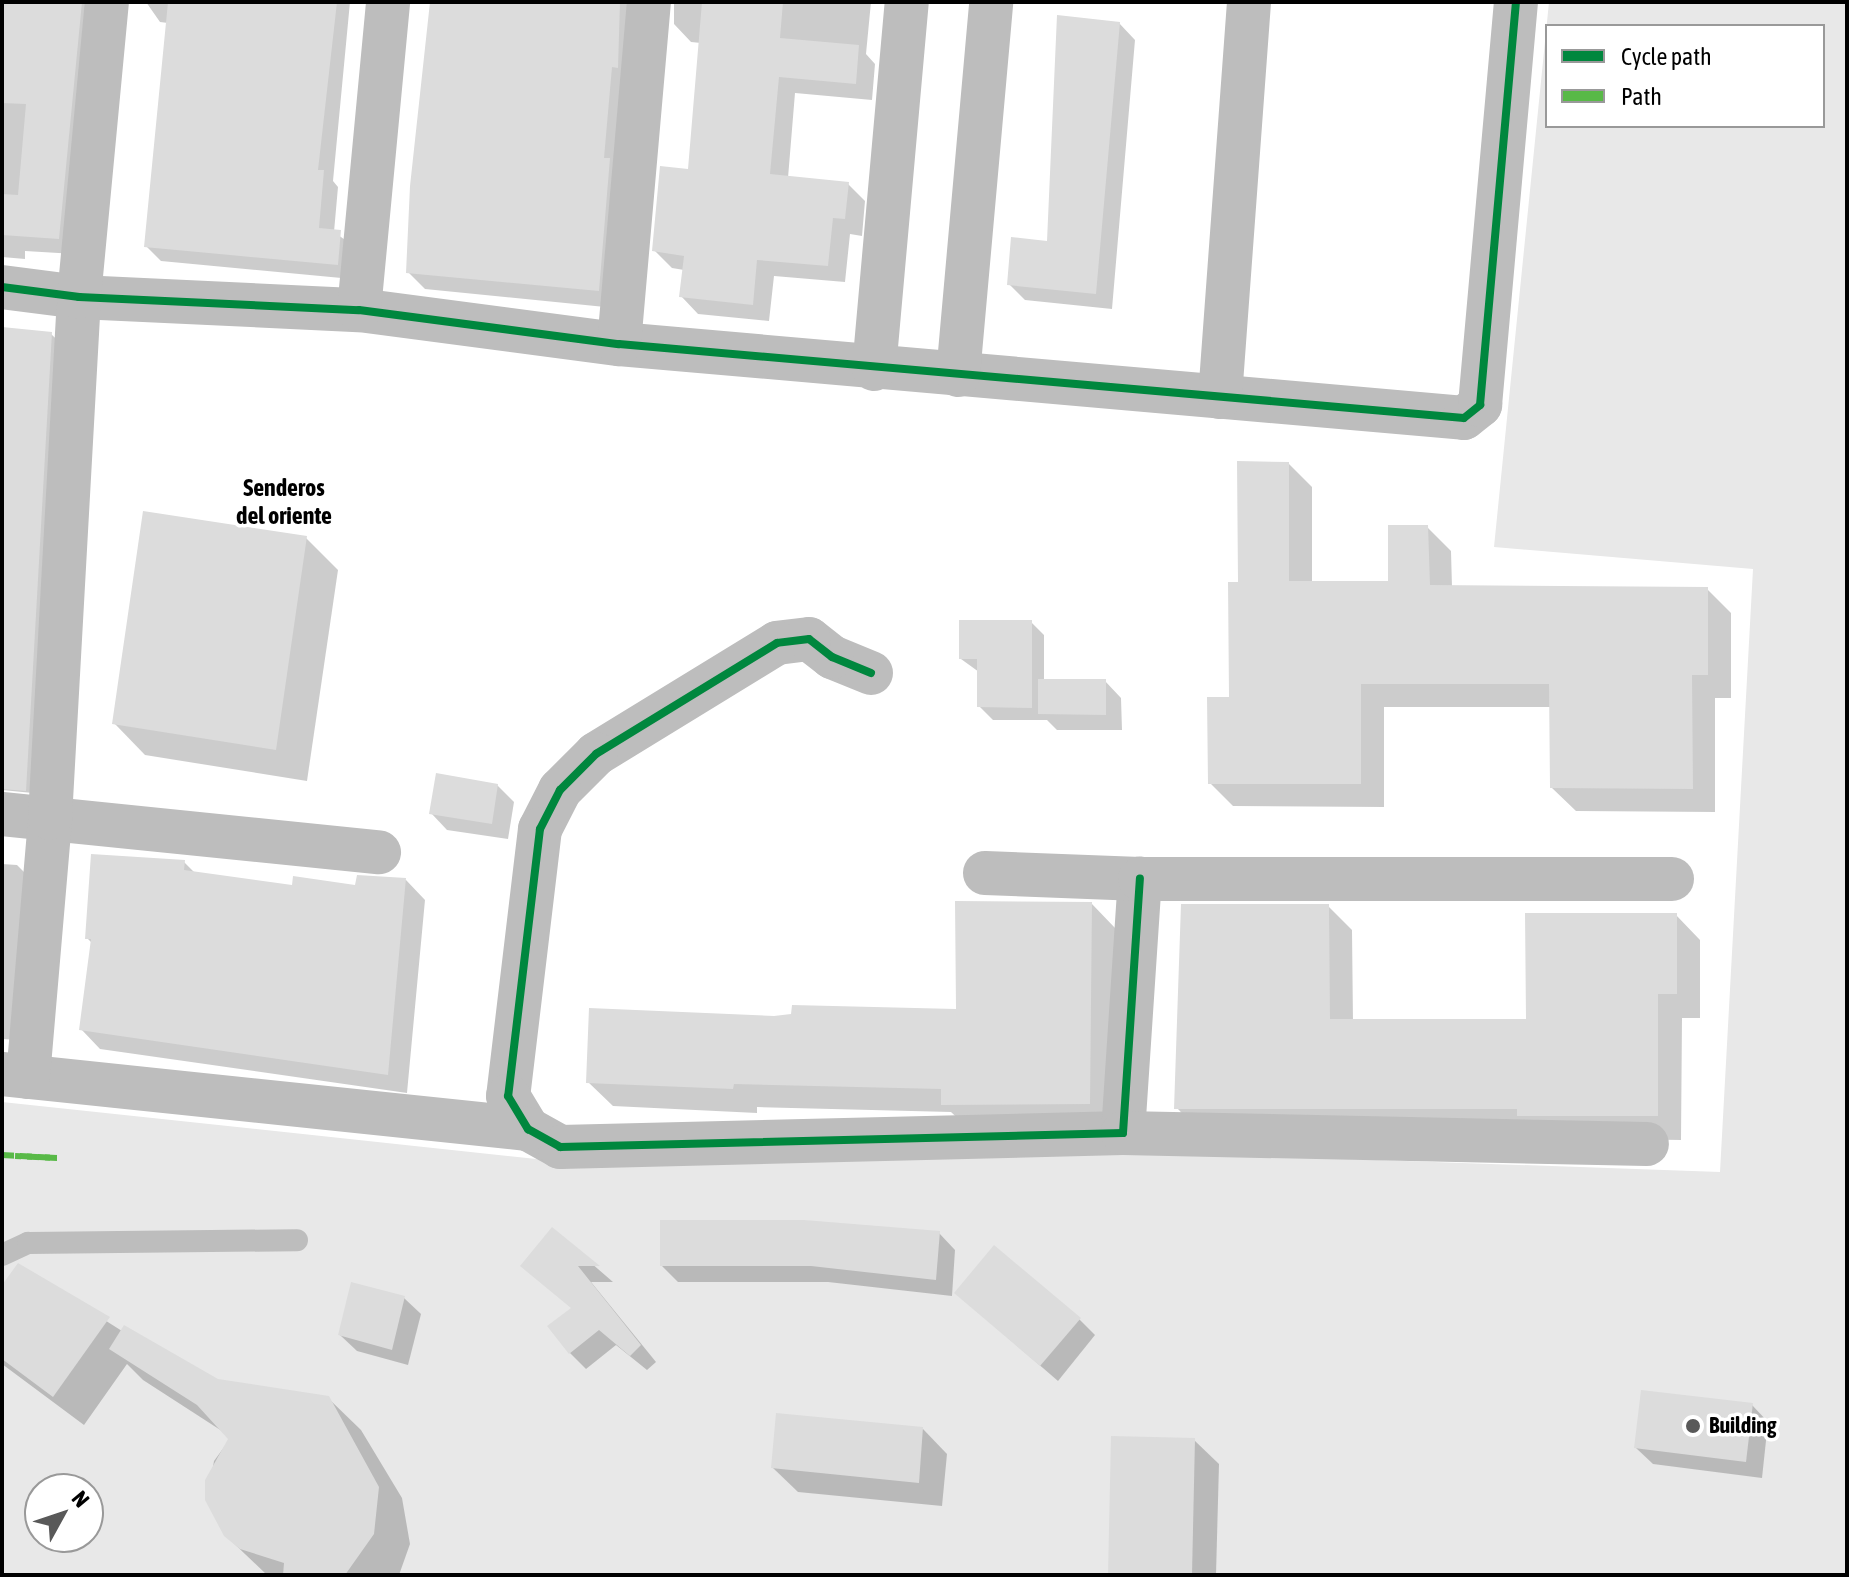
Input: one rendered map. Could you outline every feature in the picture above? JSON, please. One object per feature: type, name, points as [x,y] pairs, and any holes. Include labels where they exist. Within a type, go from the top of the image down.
[{"type":"street","points":[[107,2],[79,297],[50,818],[15,1076],[528,1129],[560,1147],[1123,1133],[1647,1144]]},
{"type":"street","points":[[359,310],[388,2]]},
{"type":"street","points":[[619,344],[649,2]]},
{"type":"street","points":[[874,369],[907,2]]},
{"type":"street","points":[[958,375],[991,2]]},
{"type":"street","points":[[1220,397],[1249,2]]},
{"type":"street","points":[[2,287],[79,297],[359,310],[619,344],[874,369],[1464,418],[1480,405],[1516,2]]},
{"type":"street","points":[[528,1129],[508,1096],[540,829],[560,790],[596,754],[777,643],[809,639],[832,657],[871,673]]},
{"type":"street","points":[[2,814],[379,852]]},
{"type":"street","points":[[985,873],[1140,879],[1672,879]]},
{"type":"street","points":[[1123,1133],[1140,879]]},
{"type":"lane","points":[[2,1255],[28,1243],[297,1240]]},
{"type":"shaded area","points":[[1549,2],[1847,2],[1847,1575],[2,1575],[2,1102],[565,1162],[1124,1151],[1720,1172],[1753,569],[1494,547],[1545,42],[1545,128],[1825,128],[1825,24],[1547,24]]},
{"type":"building","points":[[2,2],[82,2],[59,239],[2,235],[2,194],[18,195],[26,104],[2,103]]},
{"type":"building","points":[[168,2],[337,2],[318,170],[324,170],[319,228],[341,230],[338,265],[144,247]]},
{"type":"building","points":[[430,2],[620,2],[618,68],[612,67],[604,158],[610,158],[599,291],[406,273],[410,186]]},
{"type":"building","points":[[702,2],[783,2],[780,38],[859,45],[856,84],[779,77],[770,174],[849,182],[845,219],[833,218],[828,266],[757,260],[753,305],[679,297],[684,256],[652,251],[660,166],[688,169]]},
{"type":"building","points":[[1057,15],[1120,22],[1096,294],[1007,285],[1011,237],[1047,241]]},
{"type":"building","points":[[2,327],[52,332],[26,791],[2,789]]},
{"type":"building","points":[[1237,461],[1289,462],[1289,581],[1388,581],[1388,525],[1428,525],[1430,585],[1708,587],[1708,675],[1692,675],[1693,789],[1550,788],[1549,684],[1361,684],[1361,784],[1208,784],[1207,697],[1229,697],[1228,582],[1238,582]]},
{"type":"building","points":[[143,511],[307,536],[276,750],[112,724]]},
{"type":"building","points":[[959,620],[1032,620],[1032,708],[977,707],[977,659],[959,659]]},
{"type":"building","points":[[1038,679],[1106,679],[1106,715],[1038,714]]},
{"type":"building","points":[[436,773],[498,784],[492,824],[429,814]]},
{"type":"building","points":[[91,854],[185,860],[184,870],[292,885],[293,876],[355,885],[357,875],[406,878],[388,1075],[79,1030],[91,939],[85,939]]},
{"type":"building","points":[[955,901],[1092,902],[1090,1104],[941,1105],[941,1089],[734,1084],[733,1089],[586,1083],[589,1008],[774,1016],[791,1014],[792,1005],[956,1009]]},
{"type":"building","points":[[1181,904],[1329,904],[1330,1019],[1526,1019],[1525,913],[1677,913],[1677,994],[1658,994],[1658,1116],[1517,1116],[1517,1109],[1174,1109]]},
{"type":"building","points":[[660,1220],[804,1220],[940,1231],[936,1280],[811,1266],[660,1266]]},
{"type":"building","points":[[552,1227],[600,1266],[578,1266],[641,1345],[630,1356],[599,1330],[569,1354],[547,1326],[571,1308],[520,1266]]},
{"type":"building","points":[[994,1245],[1081,1318],[1040,1366],[954,1293]]},
{"type":"building","points":[[18,1263],[110,1317],[53,1397],[2,1359],[2,1285]]},
{"type":"building","points":[[351,1282],[405,1296],[392,1350],[338,1335]]},
{"type":"building","points":[[124,1325],[218,1379],[329,1396],[379,1487],[374,1534],[345,1575],[283,1575],[284,1563],[240,1549],[224,1536],[205,1500],[205,1480],[228,1439],[197,1405],[109,1349]]},
{"type":"building","name":"Building","points":[[1641,1390],[1753,1403],[1746,1462],[1634,1448]]},
{"type":"building","points":[[776,1413],[923,1427],[919,1483],[771,1468]]},
{"type":"building","points":[[1111,1436],[1195,1438],[1192,1575],[1108,1575]]},
{"type":"marked path","points":[[2,1155],[57,1158],[15,1156]]},
{"type":"cycle path","points":[[2,287],[79,297],[359,310],[619,344],[1464,418],[1480,405],[1516,2]]},
{"type":"cycle path","points":[[871,673],[832,657],[809,639],[777,643],[596,754],[560,790],[540,829],[508,1096],[528,1129],[560,1147],[1123,1133],[1140,879]]},
{"type":"place","name":"Building","points":[[1693,1426]]},
{"type":"district","name":"Senderos del oriente","points":[[284,502]]}]
